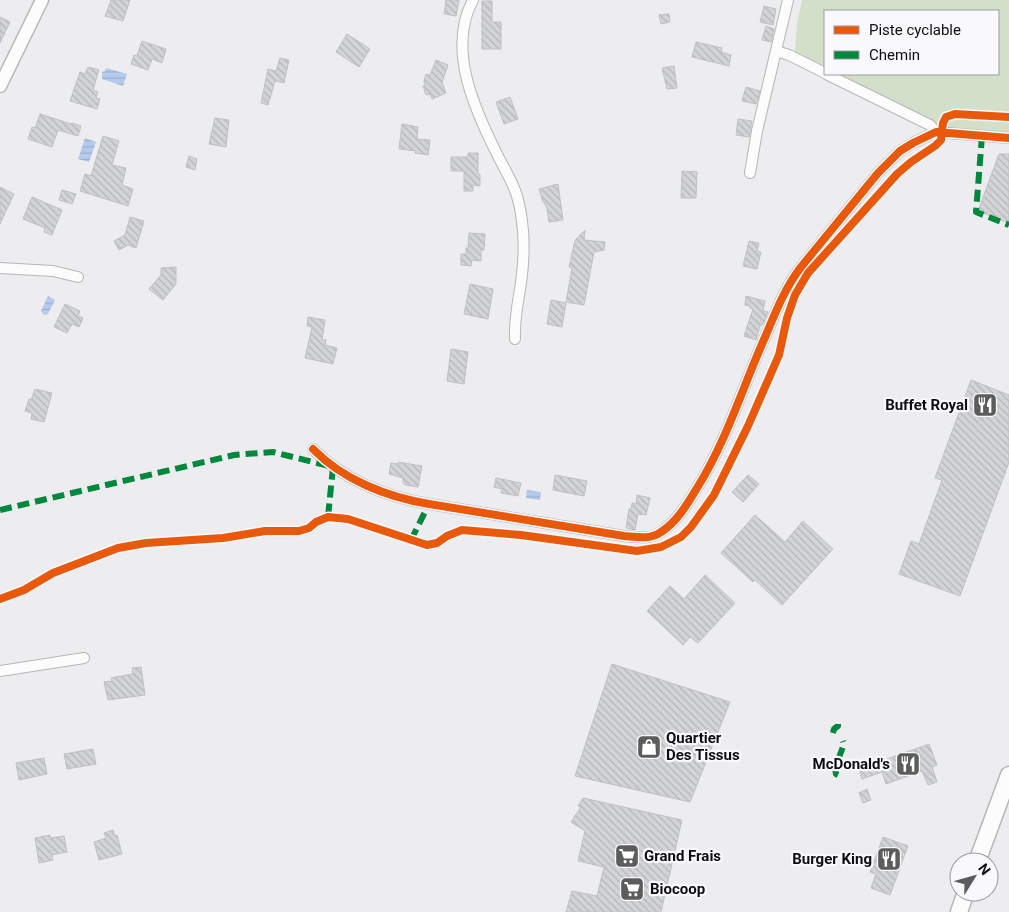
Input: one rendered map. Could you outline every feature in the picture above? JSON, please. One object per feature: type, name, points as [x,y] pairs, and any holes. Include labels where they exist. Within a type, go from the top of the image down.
[{"type":"main road","points":[[981,852],[1009,775]]},
{"type":"street","points":[[0,86],[42,0]]},
{"type":"street","points":[[473,0],[466,13],[462,40],[470,89],[484,128],[511,180],[522,218],[523,262],[514,326],[515,339]]},
{"type":"street","points":[[750,173],[788,0]]},
{"type":"street","points":[[776,51],[789,55],[824,73]]},
{"type":"street","points":[[828,75],[930,125],[936,132]]},
{"type":"street","points":[[313,449],[333,467],[375,489],[398,498],[624,536],[646,537],[661,533],[676,518],[691,497],[717,454],[781,300],[796,274],[889,161],[907,147],[936,132],[1009,138]]},
{"type":"street","points":[[0,268],[53,271],[78,277]]},
{"type":"street","points":[[0,670],[84,658]]},
{"type":"green space","points":[[802,0],[1009,0],[1009,132],[942,127],[839,75],[999,75],[999,10],[824,10],[824,67],[795,52],[797,23]]},
{"type":"water","points":[[106,68],[127,74],[123,86],[102,79],[102,72]]},
{"type":"water","points":[[85,138],[96,142],[89,162],[78,159]]},
{"type":"water","points":[[48,296],[55,300],[48,314],[44,315],[41,311]]},
{"type":"water","points":[[527,490],[541,492],[540,500],[526,498]]},
{"type":"building","points":[[111,0],[130,0],[123,21],[105,16]]},
{"type":"building","points":[[446,0],[459,0],[456,16],[444,14]]},
{"type":"building","points":[[482,1],[492,1],[492,22],[501,22],[501,49],[482,49]]},
{"type":"building","points":[[764,6],[776,9],[773,25],[760,22]]},
{"type":"building","points":[[669,14],[670,22],[661,24],[659,15]]},
{"type":"building","points":[[0,17],[10,22],[0,43]]},
{"type":"building","points":[[766,26],[774,29],[771,42],[762,40]]},
{"type":"building","points":[[347,34],[370,49],[359,67],[336,52]]},
{"type":"building","points":[[142,41],[166,49],[162,63],[152,59],[148,70],[131,64],[134,55],[137,56]]},
{"type":"building","points":[[696,42],[722,48],[721,52],[731,55],[729,66],[692,57]]},
{"type":"building","points":[[280,58],[289,60],[284,83],[275,81],[268,105],[261,103],[268,69],[276,71]]},
{"type":"building","points":[[436,60],[448,65],[442,82],[446,93],[432,99],[430,94],[426,95],[423,86],[425,86],[426,74],[430,75]]},
{"type":"building","points":[[674,66],[677,88],[667,89],[662,68]]},
{"type":"building","points":[[88,67],[99,70],[93,90],[98,92],[96,98],[100,99],[97,109],[70,101],[80,72],[85,74]]},
{"type":"building","points":[[746,87],[760,91],[756,104],[742,101]]},
{"type":"building","points":[[510,97],[518,119],[504,124],[496,102]]},
{"type":"building","points":[[40,114],[81,126],[78,136],[58,130],[52,147],[28,139],[32,127],[35,128]]},
{"type":"building","points":[[215,118],[229,120],[226,147],[209,144]]},
{"type":"building","points":[[738,119],[752,121],[749,137],[736,135]]},
{"type":"building","points":[[402,124],[418,127],[417,139],[430,140],[428,155],[399,149]]},
{"type":"building","points":[[103,136],[119,141],[112,165],[126,168],[122,185],[133,189],[128,206],[80,191],[85,174],[91,176]]},
{"type":"building","points":[[468,153],[478,153],[480,186],[473,185],[473,191],[464,191],[464,171],[451,171],[451,157],[468,157]]},
{"type":"building","points":[[999,154],[1009,154],[1009,223],[978,211]]},
{"type":"building","points":[[189,156],[197,159],[195,170],[186,167]]},
{"type":"building","points":[[682,171],[697,172],[696,198],[681,198]]},
{"type":"building","points":[[558,184],[563,220],[549,222],[547,209],[539,189]]},
{"type":"building","points":[[0,187],[14,194],[0,224]]},
{"type":"building","points":[[62,190],[76,194],[72,204],[59,200]]},
{"type":"building","points":[[32,197],[62,210],[52,235],[44,232],[45,228],[23,219]]},
{"type":"building","points":[[130,217],[144,221],[136,248],[128,245],[119,250],[114,241],[125,235]]},
{"type":"building","points":[[585,230],[584,240],[605,242],[604,250],[594,252],[584,305],[566,302],[572,268],[569,267],[575,240]]},
{"type":"building","points":[[469,233],[485,234],[484,250],[481,250],[481,261],[472,260],[471,266],[461,265],[461,254],[466,254],[466,248],[468,248]]},
{"type":"building","points":[[749,241],[759,243],[757,251],[761,252],[757,269],[743,266]]},
{"type":"building","points":[[176,267],[176,284],[163,300],[149,289],[161,275],[161,268]]},
{"type":"building","points":[[470,284],[493,289],[488,319],[464,314]]},
{"type":"building","points":[[746,296],[765,301],[763,311],[768,312],[763,324],[760,326],[756,340],[744,336],[753,309],[745,305]]},
{"type":"building","points":[[551,300],[566,303],[562,327],[547,324]]},
{"type":"building","points":[[65,304],[80,311],[78,316],[83,318],[79,327],[72,324],[67,333],[54,327]]},
{"type":"building","points":[[308,317],[325,320],[322,340],[326,340],[325,345],[337,348],[333,364],[305,358],[312,327],[307,326]]},
{"type":"building","points":[[451,349],[468,352],[464,384],[447,381]]},
{"type":"building","points":[[971,380],[1009,395],[1009,462],[960,596],[899,574],[911,541],[919,544],[942,480],[935,478]]},
{"type":"building","points":[[35,389],[52,393],[44,422],[31,419],[32,413],[25,411]]},
{"type":"building","points":[[398,462],[422,466],[418,487],[405,485],[403,478],[389,474],[391,463],[398,464]]},
{"type":"building","points":[[555,475],[587,481],[584,496],[553,490]]},
{"type":"building","points":[[748,475],[759,484],[743,502],[732,492]]},
{"type":"building","points":[[496,478],[521,483],[518,496],[501,493],[502,489],[494,487]]},
{"type":"building","points":[[637,495],[650,498],[646,515],[638,514],[635,530],[626,528],[629,509],[631,509],[632,503],[636,504]]},
{"type":"building","points":[[755,515],[785,542],[803,521],[833,549],[782,605],[755,580],[753,582],[721,553]]},
{"type":"building","points":[[705,575],[735,603],[698,643],[690,637],[683,645],[647,611],[670,586],[684,599]]},
{"type":"building","points":[[612,664],[730,702],[690,802],[575,776]]},
{"type":"building","points":[[141,667],[145,695],[108,700],[104,682],[112,681],[111,678],[133,674],[132,668]]},
{"type":"building","name":"McDonald's","points":[[929,744],[937,765],[932,767],[937,782],[928,785],[922,771],[886,784],[882,772],[862,779],[859,769]]},
{"type":"building","points":[[93,749],[96,764],[67,769],[64,754]]},
{"type":"building","points":[[44,758],[47,774],[19,780],[16,763]]},
{"type":"building","points":[[867,789],[871,800],[863,803],[859,793]]},
{"type":"building","points":[[583,798],[682,820],[661,912],[566,912],[572,891],[597,896],[604,867],[578,861],[585,831],[571,822],[581,807],[578,806]]},
{"type":"building","points":[[113,830],[115,836],[117,835],[122,854],[99,860],[94,842],[106,838],[104,833]]},
{"type":"building","points":[[50,835],[50,838],[64,836],[67,852],[52,855],[53,860],[39,863],[35,838]]},
{"type":"building","name":"Burger King","points":[[883,837],[908,846],[890,895],[871,888],[876,874],[870,872]]},
{"type":"marked path","points":[[982,136],[976,212],[1009,225]]},
{"type":"marked path","points":[[0,510],[234,455],[273,452],[333,467],[328,517]]},
{"type":"marked path","points":[[411,540],[429,504]]},
{"type":"marked path","points":[[833,733],[838,724]]},
{"type":"marked path","points":[[838,775],[835,768],[844,744],[843,741]]},
{"type":"cycle path","points":[[0,599],[24,590],[53,573],[118,548],[146,543],[223,538],[265,531],[299,531],[309,528],[316,522],[328,517],[348,519],[427,545],[437,543],[447,536],[462,530],[521,535],[637,551],[661,547],[681,537],[691,527],[714,495],[748,426],[779,355],[787,318],[795,295],[808,273],[897,174],[941,140],[943,123],[946,117],[955,114],[1009,117]]},
{"type":"cycle path","points":[[313,449],[338,470],[366,486],[397,497],[624,536],[643,537],[657,535],[667,528],[682,512],[708,470],[726,432],[777,308],[790,283],[878,173],[900,151],[936,132],[1009,138]]},
{"type":"place","name":"Buffet Royal","points":[[985,405]]},
{"type":"place","name":"Quartier Des Tissus","points":[[649,747]]},
{"type":"place","name":"McDonald's","points":[[908,764]]},
{"type":"place","name":"Grand Frais","points":[[627,856]]},
{"type":"place","name":"Burger King","points":[[889,859]]},
{"type":"place","name":"Biocoop","points":[[632,889]]}]
